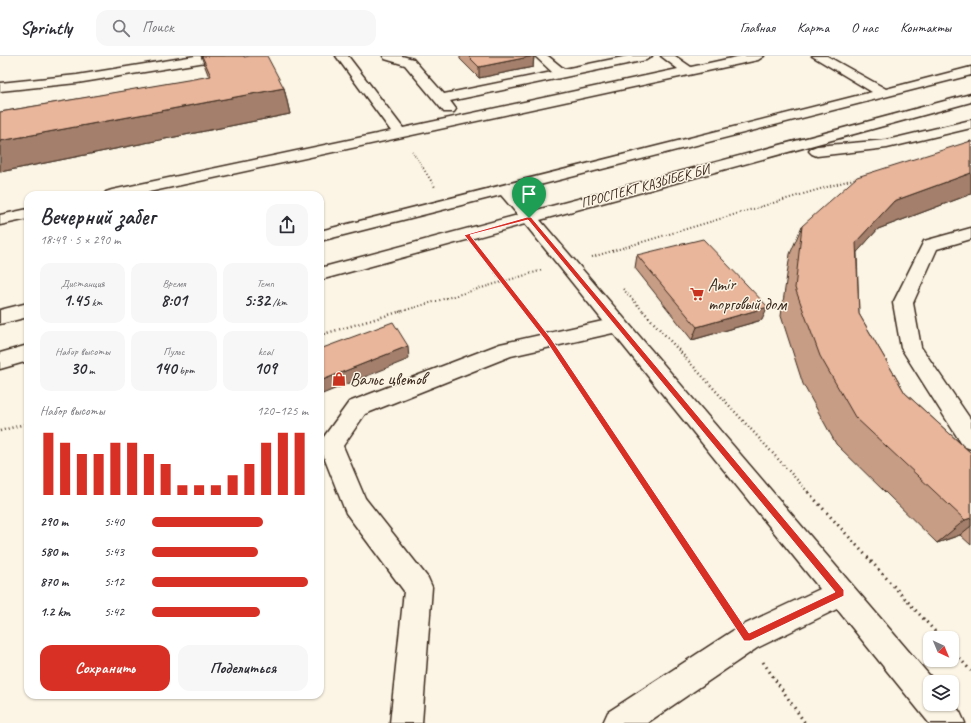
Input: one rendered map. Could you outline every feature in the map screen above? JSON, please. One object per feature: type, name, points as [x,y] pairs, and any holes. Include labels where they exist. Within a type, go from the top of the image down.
[{"type":"street","points":[[0,87],[77,79],[140,62],[218,56]]},
{"type":"street","points":[[342,56],[399,132]]},
{"type":"street","points":[[389,56],[413,59],[440,99],[458,121]]},
{"type":"street","points":[[541,56],[562,73]]},
{"type":"street","points":[[440,99],[646,56]]},
{"type":"street","points":[[667,56],[689,71]]},
{"type":"street","points":[[130,191],[758,56]]},
{"type":"street","points":[[818,56],[884,93]]},
{"type":"street","name":"ПРОСПЕКТ КАЗЫБЕК БИ","points":[[324,235],[971,71]]},
{"type":"street","name":"ПРОСПЕКТ КАЗЫБЕК БИ","points":[[324,273],[971,98]]},
{"type":"street","points":[[758,156],[887,144],[935,134],[971,124]]},
{"type":"street","points":[[935,134],[952,145]]},
{"type":"street","points":[[505,189],[923,692]]},
{"type":"street","points":[[0,220],[24,215]]},
{"type":"street","points":[[971,233],[930,245],[904,303],[912,348],[971,439]]},
{"type":"street","points":[[0,317],[24,311]]},
{"type":"street","points":[[406,723],[418,587],[355,506],[331,445],[357,408],[507,349],[618,325]]},
{"type":"street","points":[[0,361],[24,354]]},
{"type":"street","points":[[619,723],[747,638],[841,593]]},
{"type":"street","points":[[939,711],[949,723]]},
{"type":"path","points":[[399,132],[446,204]]},
{"type":"path","points":[[324,334],[502,281],[567,264],[859,177]]},
{"type":"path","points":[[467,235],[548,339],[804,723]]},
{"type":"path","points":[[592,256],[598,262]]},
{"type":"path","points":[[619,286],[935,631]]},
{"type":"path","points":[[0,431],[24,424]]},
{"type":"path","points":[[959,658],[971,671]]},
{"type":"building","points":[[202,56],[267,56],[284,88],[0,141],[0,112],[211,76]]},
{"type":"building","points":[[468,56],[534,56],[479,67]]},
{"type":"building","points":[[971,141],[971,173],[894,201],[856,242],[859,314],[905,393],[971,453],[971,518],[965,520],[855,417],[820,356],[795,288],[802,226],[857,177]]},
{"type":"building","name":"Amir торговый дом","points":[[703,239],[768,307],[697,327],[637,255]]},
{"type":"building","points":[[393,322],[408,346],[324,379],[324,348]]},
{"type":"place","name":"Amir торговый дом","points":[[697,294]]},
{"type":"place","name":"Вальс цветов","points":[[339,379]]},
{"type":"route","points":[[529,218],[567,264],[841,593],[747,638],[548,339],[467,235],[529,218]]}]
